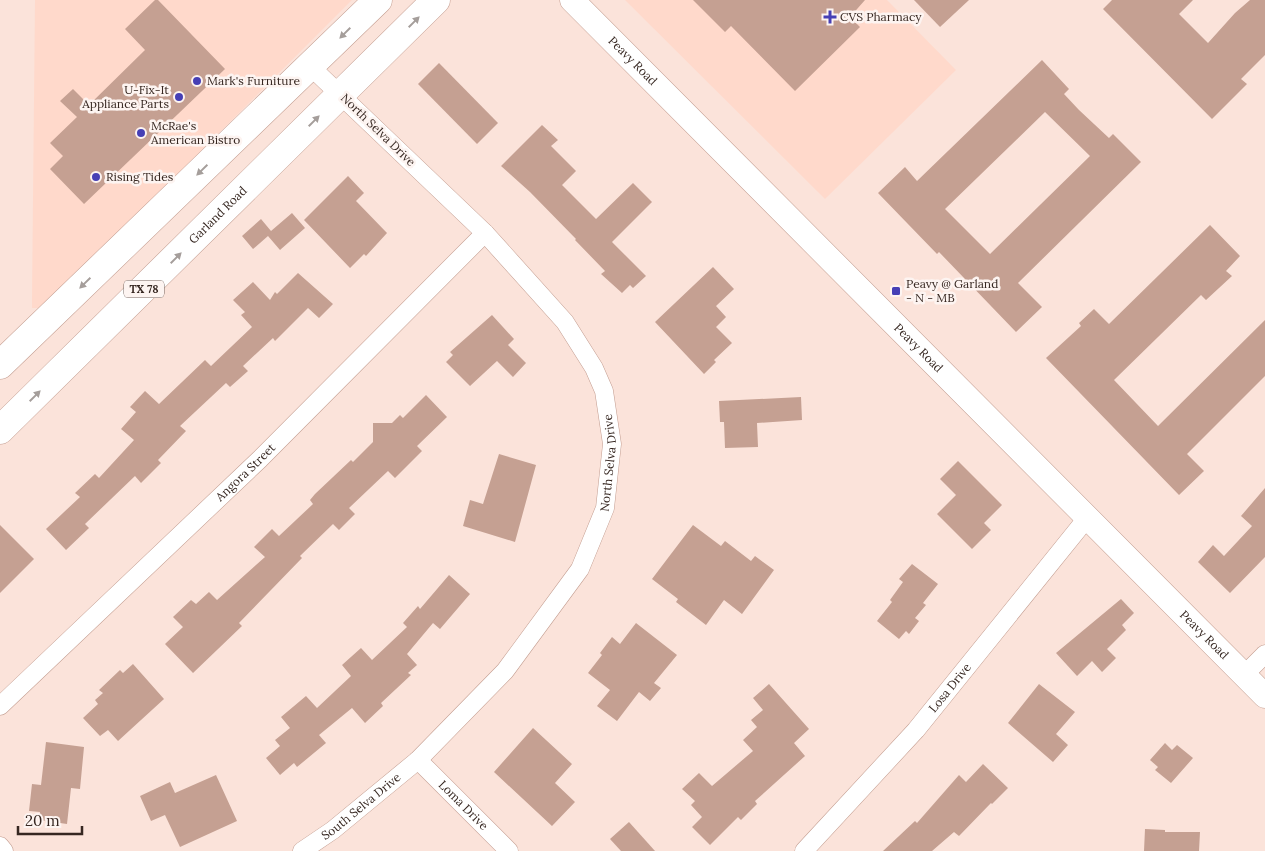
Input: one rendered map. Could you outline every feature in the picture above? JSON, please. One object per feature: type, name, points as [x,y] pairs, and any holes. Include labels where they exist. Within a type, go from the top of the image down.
[{"type":"main road","points":[[0,365],[311,67],[378,0]]},
{"type":"main road","name":"Garland Road","points":[[0,430],[436,0]]},
{"type":"street","name":"Peavy Road","points":[[572,0],[1265,696]]},
{"type":"street","name":"North Selva Drive","points":[[311,67],[485,233],[565,322],[594,368],[604,392],[612,444],[605,508],[580,568],[505,670],[418,760]]},
{"type":"street","name":"Angora Street","points":[[0,706],[260,459],[485,233]]},
{"type":"street","name":"Losa Drive","points":[[804,851],[916,730],[1087,518]]},
{"type":"street","points":[[1244,675],[1265,654]]},
{"type":"street","name":"South Selva Drive","points":[[302,851],[333,830],[418,760]]},
{"type":"street","name":"Loma Drive","points":[[418,760],[509,851]]},
{"type":"street","points":[[0,846],[4,851]]},
{"type":"shaded area","points":[[35,0],[352,0],[44,308],[32,308]]},
{"type":"shaded area","points":[[625,0],[887,0],[956,70],[825,199]]},
{"type":"building","points":[[155,0],[158,0],[225,69],[84,204],[50,169],[63,156],[50,143],[77,117],[60,101],[73,89],[89,105],[145,50],[125,29]]},
{"type":"building","name":"CVS Pharmacy","points":[[693,0],[865,0],[850,17],[860,27],[795,91],[731,26],[725,32]]},
{"type":"building","points":[[914,0],[969,0],[940,27]]},
{"type":"building","points":[[1112,0],[1193,0],[1179,14],[1208,43],[1235,13],[1250,0],[1265,0],[1265,55],[1241,79],[1247,84],[1212,119],[1103,9]]},
{"type":"building","points":[[1042,60],[1069,89],[1064,94],[1079,110],[1109,138],[1113,134],[1141,162],[1018,283],[1042,307],[1016,332],[939,252],[937,254],[878,193],[905,167],[917,181]],"holes":[[[1045,112],[1090,156],[990,254],[945,209]]]},
{"type":"building","points":[[439,63],[498,123],[477,144],[418,84]]},
{"type":"building","points":[[542,125],[558,140],[551,146],[576,171],[562,185],[596,219],[633,183],[652,202],[612,242],[646,276],[633,288],[630,285],[622,293],[601,274],[605,271],[576,239],[530,192],[501,166]]},
{"type":"building","points":[[348,176],[364,193],[356,201],[387,233],[366,256],[364,254],[350,268],[304,220]]},
{"type":"building","points":[[292,213],[305,228],[280,250],[268,236],[253,249],[242,236],[261,219],[271,231]]},
{"type":"building","points":[[1210,225],[1240,256],[1226,271],[1232,276],[1206,300],[1201,295],[1114,380],[1158,426],[1265,320],[1265,376],[1187,454],[1204,471],[1179,495],[1046,358],[1081,326],[1079,323],[1094,309],[1109,324]]},
{"type":"building","points":[[713,267],[734,289],[716,306],[726,317],[716,327],[732,343],[714,360],[716,362],[704,374],[655,322]]},
{"type":"building","points":[[298,273],[333,304],[319,318],[308,308],[275,341],[273,338],[243,366],[248,371],[230,387],[226,383],[180,426],[186,431],[158,460],[161,463],[141,483],[135,476],[85,524],[89,528],[66,550],[46,529],[80,497],[75,493],[95,474],[99,478],[134,440],[121,429],[136,412],[130,407],[145,391],[159,404],[205,360],[211,366],[252,327],[241,315],[245,312],[233,300],[253,282],[270,300],[275,292],[277,294]]},
{"type":"building","points":[[492,315],[514,339],[508,345],[526,363],[513,377],[497,361],[470,386],[446,362],[453,355],[450,352]]},
{"type":"building","points":[[426,395],[447,417],[417,446],[422,451],[395,478],[388,471],[349,508],[355,514],[339,530],[333,524],[300,556],[302,558],[239,623],[242,626],[193,673],[165,644],[183,627],[173,617],[191,600],[196,604],[209,592],[217,600],[265,557],[254,547],[272,529],[279,536],[313,504],[310,500],[315,494],[351,460],[353,462],[373,442],[373,423],[392,423],[400,415],[403,418]]},
{"type":"building","points":[[801,397],[802,420],[757,423],[758,447],[725,448],[724,422],[720,422],[719,401]]},
{"type":"building","points":[[499,454],[536,465],[515,542],[463,526],[470,500],[483,504]]},
{"type":"building","points":[[958,461],[1002,505],[984,523],[991,530],[972,549],[937,514],[956,495],[940,479]]},
{"type":"building","points":[[1265,488],[1265,557],[1230,593],[1198,562],[1213,545],[1224,556],[1252,526],[1241,516]]},
{"type":"building","points":[[0,525],[34,559],[0,593]]},
{"type":"building","points":[[693,525],[721,546],[725,541],[751,561],[755,556],[774,570],[742,614],[724,600],[706,625],[676,602],[678,599],[652,579]]},
{"type":"building","points":[[912,564],[938,584],[923,603],[926,605],[915,618],[919,621],[909,634],[906,631],[899,639],[877,621],[892,602],[890,600],[903,582],[899,579]]},
{"type":"building","points":[[449,575],[470,594],[440,629],[433,623],[407,654],[417,665],[408,673],[411,675],[381,703],[383,706],[365,723],[352,708],[319,735],[326,743],[297,767],[294,763],[280,775],[266,758],[280,746],[275,740],[290,728],[281,717],[306,696],[317,708],[351,676],[342,665],[361,648],[372,660],[407,627],[403,623],[418,606],[420,609]]},
{"type":"building","points":[[1121,599],[1134,613],[1122,625],[1126,630],[1107,649],[1116,658],[1102,672],[1092,661],[1077,676],[1056,653]]},
{"type":"building","points":[[636,623],[677,655],[654,683],[661,688],[650,701],[639,692],[617,721],[597,706],[610,690],[588,673],[602,655],[600,653],[612,637],[620,644]]},
{"type":"building","points":[[133,664],[164,699],[118,741],[108,730],[100,736],[83,718],[98,704],[95,700],[103,693],[99,690],[120,670],[123,673]]},
{"type":"building","points":[[769,684],[809,729],[794,743],[805,756],[755,801],[757,804],[741,820],[738,817],[710,845],[692,827],[702,817],[691,805],[695,801],[682,789],[699,773],[712,786],[753,751],[743,740],[757,727],[751,720],[763,710],[753,698]]},
{"type":"building","points":[[1039,684],[1075,712],[1056,734],[1068,745],[1053,762],[1008,723]]},
{"type":"building","points":[[533,728],[572,764],[555,783],[575,802],[552,826],[494,772]]},
{"type":"building","points":[[46,742],[84,747],[80,789],[71,788],[67,824],[39,820],[40,812],[29,811],[32,784],[41,785]]},
{"type":"building","points":[[1165,743],[1172,750],[1177,745],[1193,758],[1171,783],[1155,770],[1158,767],[1150,760]]},
{"type":"building","points":[[983,764],[1008,788],[959,836],[954,832],[932,851],[883,851],[915,821],[917,823],[959,775],[966,782]]},
{"type":"building","points":[[216,775],[237,821],[180,847],[165,815],[151,821],[140,796],[170,782],[175,793]]},
{"type":"building","points":[[629,822],[655,851],[621,851],[610,839]]},
{"type":"building","points":[[1145,829],[1165,830],[1165,832],[1200,832],[1199,851],[1144,851]]},
{"type":"place","name":"CVS Pharmacy","points":[[830,17]]},
{"type":"place","name":"Mark's Furniture","points":[[197,81]]},
{"type":"place","name":"U-Fix-It Appliance Parts","points":[[179,97]]},
{"type":"place","name":"McRae's American Bistro","points":[[141,133]]},
{"type":"place","name":"Rising Tides","points":[[96,177]]},
{"type":"place","name":"Peavy @ Garland - N - MB","points":[[896,291]]}]
